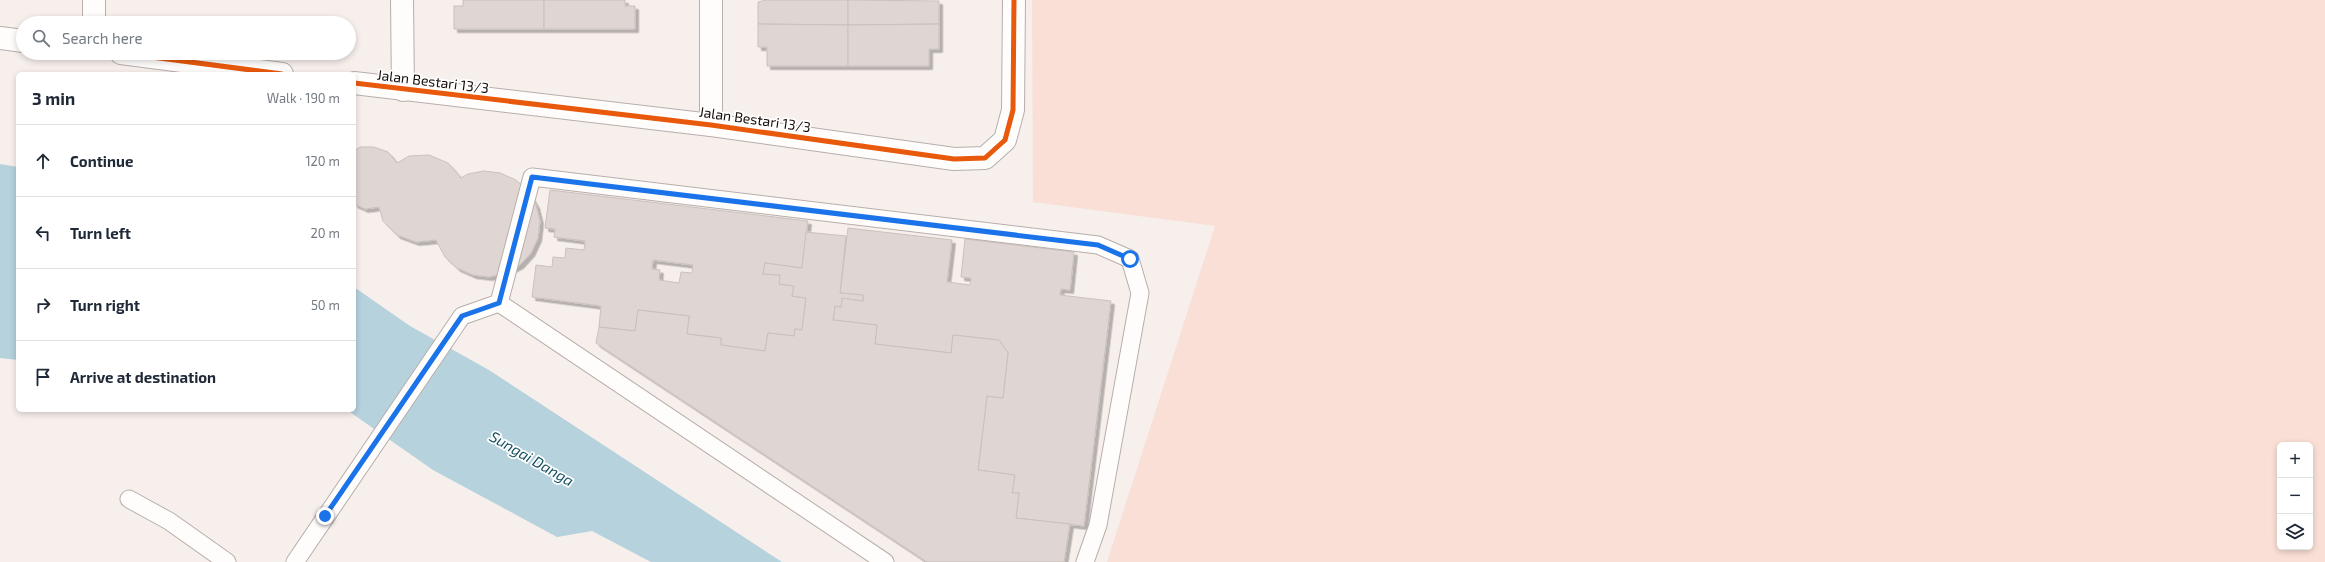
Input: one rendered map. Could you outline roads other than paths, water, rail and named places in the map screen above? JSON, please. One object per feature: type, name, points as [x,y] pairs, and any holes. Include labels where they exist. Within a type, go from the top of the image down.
[{"type":"street","points":[[94,0],[94,16]]},
{"type":"street","points":[[402,0],[403,90]]},
{"type":"street","points":[[711,0],[711,125]]},
{"type":"street","name":"Jalan Bestari 13/3","points":[[356,83],[711,125],[954,159],[985,158],[1005,140],[1013,110],[1014,0]]},
{"type":"street","points":[[0,38],[16,40]]},
{"type":"street","points":[[175,60],[267,72]]},
{"type":"lane","points":[[499,303],[532,177],[1098,245],[1130,259],[1140,293],[1098,525],[1085,562]]},
{"type":"lane","points":[[295,562],[462,316],[499,303]]},
{"type":"lane","points":[[499,303],[885,562]]},
{"type":"lane","points":[[129,500],[169,521],[227,562]]},
{"type":"water","points":[[0,164],[16,167],[16,360],[0,358]]},
{"type":"water","name":"Sungai Danga","points":[[356,288],[410,326],[489,370],[782,562],[651,562],[592,531],[557,537],[433,470],[350,412],[356,412]]}]
